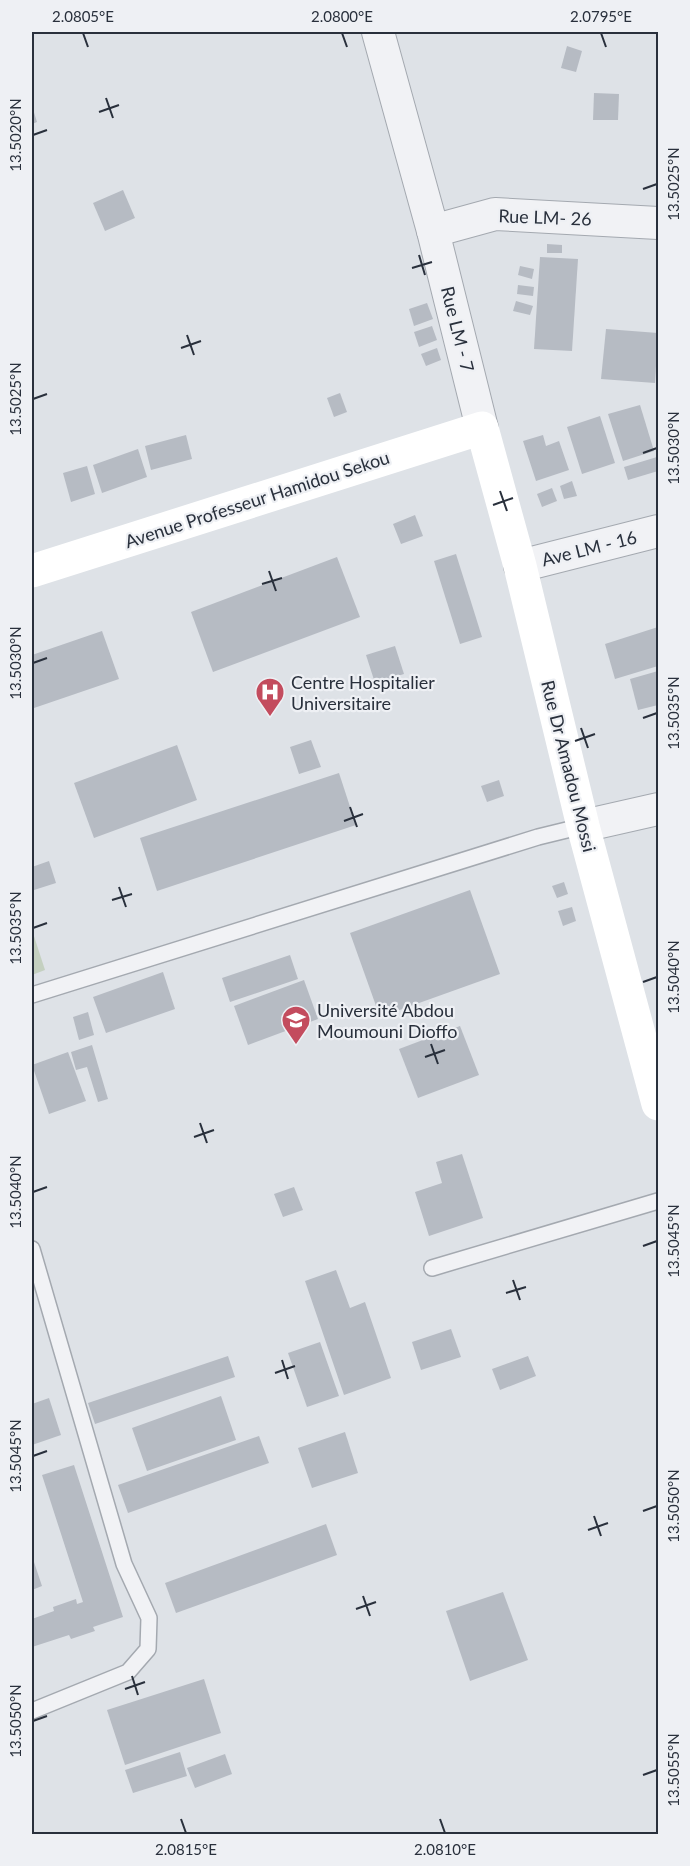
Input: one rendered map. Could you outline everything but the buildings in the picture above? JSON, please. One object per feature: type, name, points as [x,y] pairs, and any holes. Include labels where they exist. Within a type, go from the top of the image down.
[{"type":"street","name":"Rue LM - 7","points":[[378,32],[433,231],[482,428]]},
{"type":"street","name":"Rue LM- 26","points":[[433,231],[495,214],[658,222]]},
{"type":"street","name":"Rue Dr Amadou Mossi","points":[[482,428],[520,566],[583,826],[658,1104]]},
{"type":"street","name":"Avenue Professeur Hamidou Sekou","points":[[32,571],[482,428]]},
{"type":"street","name":"Ave LM - 16","points":[[520,566],[658,531]]},
{"type":"street","points":[[583,826],[658,809]]},
{"type":"lane","points":[[32,995],[538,837],[583,826]]},
{"type":"lane","points":[[432,1268],[658,1201]]},
{"type":"lane","points":[[32,1249],[124,1564],[150,1618],[148,1649],[128,1671],[32,1711]]},
{"type":"green space","points":[[32,930],[45,970],[32,975]]},
{"type":"place","name":"Centre Hospitalier Universitaire","points":[[270,718]]},
{"type":"place","name":"Université Abdou Moumouni Dioffo","points":[[296,1046]]}]
